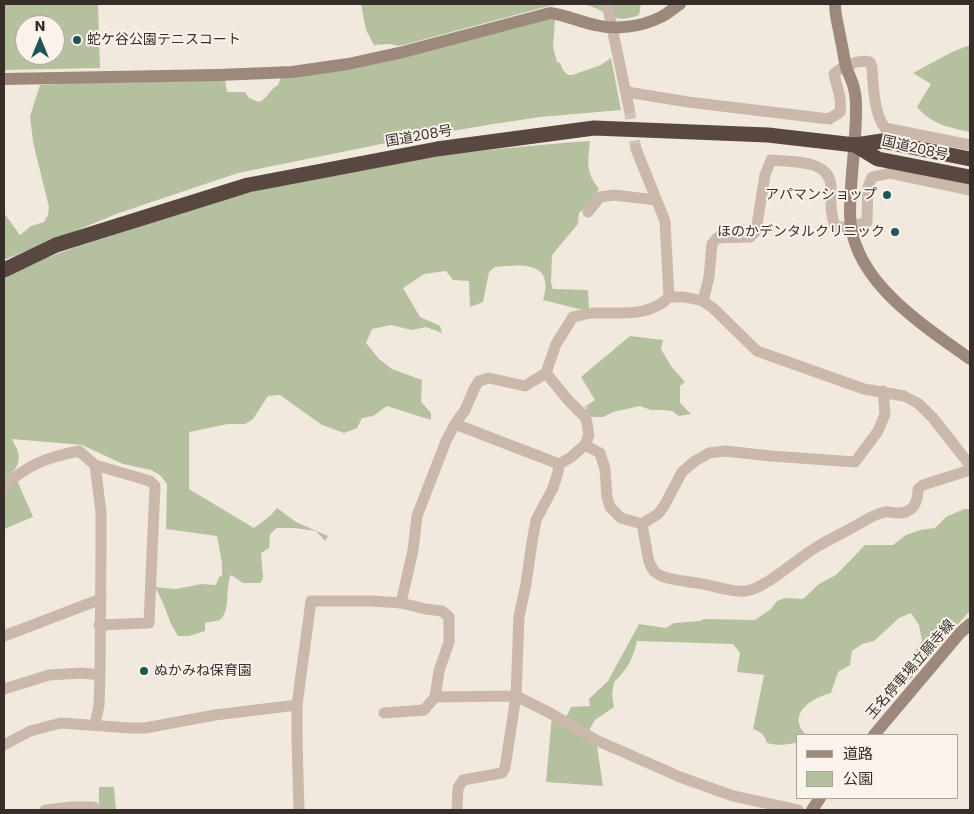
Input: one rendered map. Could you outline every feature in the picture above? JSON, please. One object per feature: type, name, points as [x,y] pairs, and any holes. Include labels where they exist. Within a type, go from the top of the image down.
[{"type":"highway","name":"国道208号","points":[[4,270],[56,246],[248,185],[437,149],[594,128],[768,135],[855,145],[882,141],[970,158]]},
{"type":"highway","name":"国道208号","points":[[855,145],[878,159],[970,178]]},
{"type":"street","points":[[607,4],[629,108]]},
{"type":"street","points":[[4,79],[292,72],[348,64],[403,52],[550,13],[613,29],[644,23],[661,17],[680,4]]},
{"type":"street","points":[[835,4],[835,16],[846,66],[854,84],[856,102],[850,212],[855,244],[865,265],[898,303],[917,320],[970,359]]},
{"type":"street","points":[[626,92],[698,104],[829,119],[840,112],[841,104],[834,74],[846,66],[863,60],[870,62],[872,67],[877,112],[880,122],[885,128],[970,146]]},
{"type":"street","points":[[636,149],[666,220],[669,297]]},
{"type":"street","points":[[703,301],[709,277],[712,244],[717,238],[729,236],[750,237],[756,231],[765,175],[771,160],[811,165],[822,169],[828,174],[831,211],[835,226],[842,228],[867,222],[868,186],[872,177],[881,174],[890,172],[970,190]]},
{"type":"street","points":[[588,212],[600,197],[614,195],[656,200]]},
{"type":"street","points":[[401,603],[417,516],[446,441],[480,381],[489,378],[525,386],[546,373],[556,344],[573,318],[592,313],[636,314],[662,304],[669,297],[685,297],[703,301],[713,308],[757,351],[864,389],[904,396],[919,404],[933,418],[970,465]]},
{"type":"street","points":[[455,424],[559,464],[570,458],[585,445],[589,435],[585,417],[546,373]]},
{"type":"street","points":[[585,445],[600,453],[606,469],[607,496],[610,507],[621,518],[642,524],[658,514],[682,472],[695,461],[709,453],[725,451],[855,462],[878,431],[885,414],[883,391]]},
{"type":"street","points":[[4,487],[30,465],[62,454],[79,451],[95,465],[150,481],[154,486],[150,622],[99,625]]},
{"type":"street","points":[[457,810],[458,788],[463,780],[502,773],[505,768],[516,696],[518,617],[526,584],[536,520],[553,488],[559,464]]},
{"type":"street","points":[[95,465],[100,512],[101,599],[99,625],[100,675],[95,725]]},
{"type":"street","points":[[642,524],[650,567],[656,574],[670,579],[706,584],[736,592],[749,591],[776,576],[819,545],[867,520],[884,512],[907,512],[913,509],[918,489],[923,485],[970,470]]},
{"type":"street","points":[[4,636],[101,599]]},
{"type":"street","points":[[299,810],[296,740],[297,705],[311,601],[401,603],[426,610],[442,611],[449,617],[449,642],[439,671],[435,697],[424,710],[384,713]]},
{"type":"street","name":"玉名停車場立願寺線","points":[[875,734],[960,633],[970,624]]},
{"type":"street","points":[[4,689],[49,675],[82,673],[100,675]]},
{"type":"street","points":[[435,697],[516,696],[596,740],[680,777],[733,796],[798,810]]},
{"type":"street","points":[[4,745],[30,731],[61,724],[145,728],[215,715],[297,705]]},
{"type":"street","points":[[812,810],[819,799]]},
{"type":"street","points":[[44,810],[94,807]]},
{"type":"green space","name":"蛇ケ谷公園テニスコート","points":[[4,4],[98,4],[100,68],[4,70]]},
{"type":"green space","points":[[361,4],[565,4],[549,6],[399,46],[389,44],[374,45],[366,30]]},
{"type":"green space","points":[[582,4],[641,4],[639,15],[621,19],[609,16],[598,9]]},
{"type":"green space","points":[[555,19],[553,47],[557,62],[560,63],[568,75],[572,75],[601,65],[611,58],[621,110],[540,117],[487,125],[406,139],[238,173],[119,213],[4,260],[4,213],[20,235],[31,226],[44,222],[48,215],[49,207],[33,142],[30,116],[40,85],[220,76],[225,80],[227,92],[245,92],[249,98],[259,102],[278,85],[282,75],[528,20]]},
{"type":"green space","points":[[970,45],[970,132],[941,124],[922,113],[917,107],[931,84],[913,73],[952,52]]},
{"type":"green space","points":[[590,141],[588,166],[591,177],[599,189],[590,203],[579,213],[578,224],[552,255],[551,283],[553,289],[588,290],[589,309],[579,309],[543,300],[544,278],[534,268],[525,266],[495,267],[489,272],[483,302],[470,307],[469,281],[453,280],[446,271],[424,274],[403,288],[420,317],[440,326],[442,333],[426,327],[412,330],[391,325],[372,329],[366,343],[379,359],[392,369],[422,380],[421,402],[431,413],[431,420],[387,406],[373,416],[362,418],[357,428],[344,433],[322,425],[280,395],[268,396],[253,419],[245,424],[228,424],[189,432],[189,489],[254,528],[277,508],[296,522],[328,536],[325,541],[316,531],[277,528],[270,534],[269,548],[261,553],[263,578],[260,583],[243,583],[231,575],[224,615],[220,620],[205,623],[205,631],[189,636],[178,636],[155,587],[176,589],[201,584],[216,585],[219,577],[222,576],[222,563],[217,536],[166,529],[167,484],[160,475],[151,470],[123,464],[82,445],[12,439],[19,454],[19,459],[14,471],[4,481],[4,277],[46,258],[181,212],[227,198],[285,184],[415,160],[547,144]]},
{"type":"green space","points":[[630,336],[663,340],[661,349],[671,366],[685,382],[680,386],[680,403],[691,414],[679,416],[672,411],[651,410],[640,406],[613,412],[603,417],[585,417],[582,412],[588,407],[583,408],[595,400],[581,377]]},
{"type":"green space","points":[[16,478],[33,517],[4,529],[4,488]]},
{"type":"green space","points":[[964,509],[970,509],[970,611],[933,651],[910,680],[905,679],[912,657],[922,641],[919,625],[911,613],[899,618],[874,641],[862,644],[852,651],[850,665],[838,672],[831,693],[809,703],[800,714],[799,720],[805,734],[796,734],[796,742],[775,745],[767,743],[762,734],[753,729],[764,675],[737,672],[740,653],[733,644],[637,641],[629,664],[614,682],[612,695],[614,707],[595,720],[587,734],[596,740],[603,786],[546,782],[552,715],[564,721],[571,707],[590,706],[589,699],[608,681],[639,624],[666,628],[674,623],[704,619],[755,620],[771,609],[777,601],[785,598],[803,599],[819,584],[836,575],[865,545],[893,545],[906,535],[920,530],[935,528],[946,517]]},
{"type":"green space","points":[[99,787],[114,787],[116,810],[99,810]]},
{"type":"tunnel","points":[[629,108],[636,149]]},
{"type":"place","name":"蛇ケ谷公園テニスコート","points":[[77,40]]},
{"type":"place","name":"アパマンショップ","points":[[887,195]]},
{"type":"place","name":"ほのかデンタルクリニック","points":[[895,232]]},
{"type":"place","name":"ぬかみね保育園","points":[[144,671]]}]
